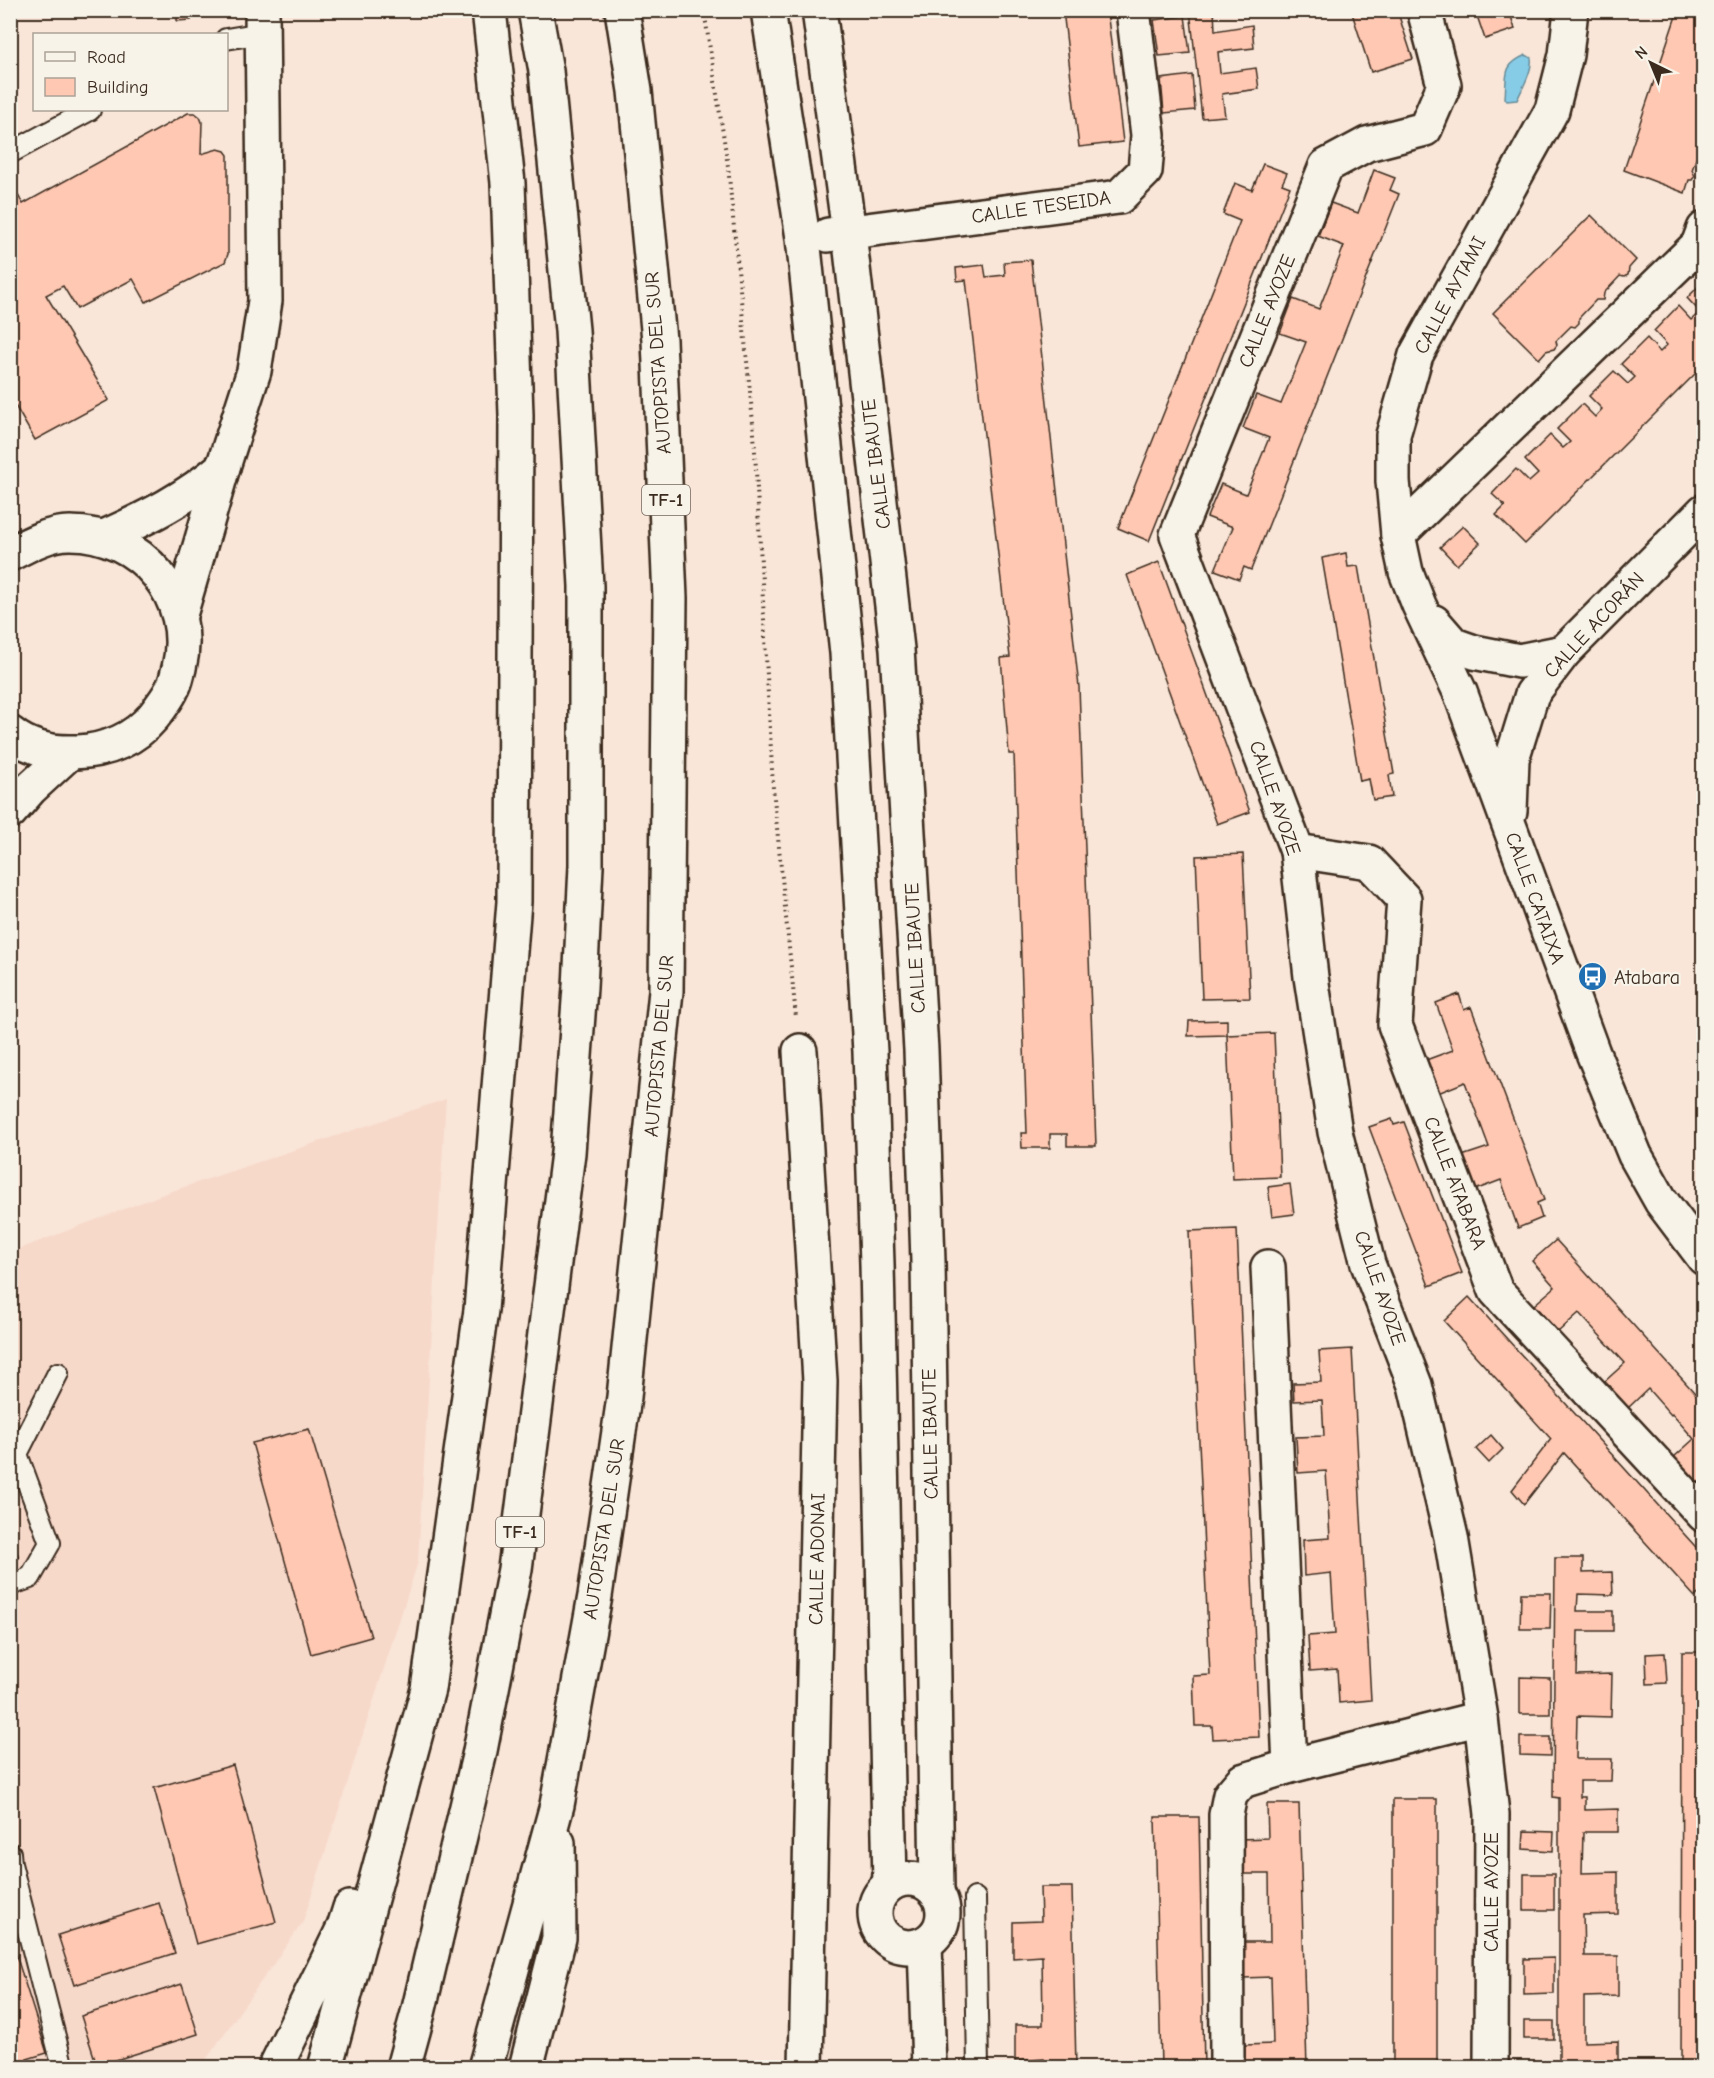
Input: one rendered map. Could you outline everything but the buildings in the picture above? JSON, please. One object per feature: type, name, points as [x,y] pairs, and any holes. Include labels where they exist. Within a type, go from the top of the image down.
[{"type":"main road","points":[[325,2067],[428,1689],[481,1310],[514,902],[516,415],[508,183],[489,10]]},
{"type":"main road","name":"TF-1","points":[[403,2067],[479,1756],[515,1569],[568,1153],[580,987],[586,866],[586,586],[573,330],[546,71],[535,10]]},
{"type":"main road","name":"AUTOPISTA DEL SUR","points":[[485,2067],[557,1805],[595,1596],[624,1397],[666,991],[670,598],[659,340],[635,91],[622,10]]},
{"type":"main road","points":[[768,10],[803,238],[847,653],[870,1052],[877,1264],[890,1884]]},
{"type":"main road","name":"CALLE IBAUTE","points":[[819,10],[849,233],[897,649],[921,1050],[928,1262],[937,1891]]},
{"type":"main road","name":"CALLE TESEIDA","points":[[803,238],[1119,197],[1145,171],[1148,135],[1133,10]]},
{"type":"main road","name":"CALLE AYOZE","points":[[1424,10],[1444,85],[1425,129],[1368,144],[1326,166],[1177,535],[1296,851],[1311,977],[1335,1132],[1368,1264],[1415,1384],[1451,1537],[1481,1718],[1492,1814],[1491,2067]]},
{"type":"main road","name":"CALLE AYTAMI","points":[[1460,692],[1406,572],[1398,535],[1393,481],[1393,435],[1416,356],[1552,110],[1566,55],[1571,10]]},
{"type":"main road","points":[[180,615],[223,467],[254,371],[266,301],[262,22]]},
{"type":"main road","points":[[1398,535],[1698,245],[1704,229]]},
{"type":"main road","points":[[104,537],[147,518],[191,492],[223,467]]},
{"type":"main road","name":"CALLE ACORÁN","points":[[1509,828],[1512,759],[1532,694],[1564,652],[1704,510]]},
{"type":"main road","points":[[10,733],[40,749],[69,753],[120,743],[140,731],[152,719],[173,688],[183,652],[180,615],[164,580],[138,554],[104,537],[69,533],[19,541]]},
{"type":"main road","points":[[1419,605],[1454,645],[1474,652],[1519,661],[1564,652]]},
{"type":"main road","name":"CALLE CATAIXA","points":[[1460,692],[1593,1053],[1635,1155],[1661,1201],[1704,1258]]},
{"type":"main road","points":[[10,812],[69,753]]},
{"type":"main road","name":"CALLE ATABARA","points":[[1296,851],[1369,862],[1404,899],[1395,1025],[1496,1291],[1704,1515]]},
{"type":"main road","points":[[870,1052],[921,1050]]},
{"type":"main road","name":"CALLE ADONAI","points":[[800,1051],[820,1381],[806,2067]]},
{"type":"main road","points":[[877,1264],[928,1262]]},
{"type":"main road","points":[[1268,1267],[1290,1766]]},
{"type":"main road","points":[[275,2067],[344,1927],[370,1844],[428,1689]]},
{"type":"main road","points":[[1227,2067],[1226,1815],[1230,1795],[1242,1780],[1481,1718]]},
{"type":"main road","points":[[526,2067],[559,1938],[557,1805]]},
{"type":"main road","points":[[904,1878],[919,1879],[937,1891],[944,1912],[937,1934],[925,1944],[904,1947],[889,1942],[878,1929],[874,1910],[879,1895],[890,1884],[904,1878]]},
{"type":"main road","points":[[925,1944],[929,2067]]},
{"type":"lane","points":[[228,38],[262,22]]},
{"type":"lane","points":[[10,153],[88,111]]},
{"type":"lane","points":[[10,1585],[30,1578],[50,1543],[17,1454],[58,1373]]},
{"type":"lane","points":[[10,1853],[63,2067]]},
{"type":"lane","points":[[975,1898],[978,2067]]},
{"type":"path","points":[[704,10],[728,166],[754,433],[773,788],[800,1051]]},
{"type":"shaded area","points":[[446,1099],[418,1562],[303,1922],[201,2067],[11,2068],[11,1252],[166,1193]]},
{"type":"water","points":[[1526,55],[1531,58],[1527,79],[1517,100],[1507,101],[1505,98],[1506,77],[1509,67]]},
{"type":"place","name":"Atabara","points":[[1593,977]]}]
